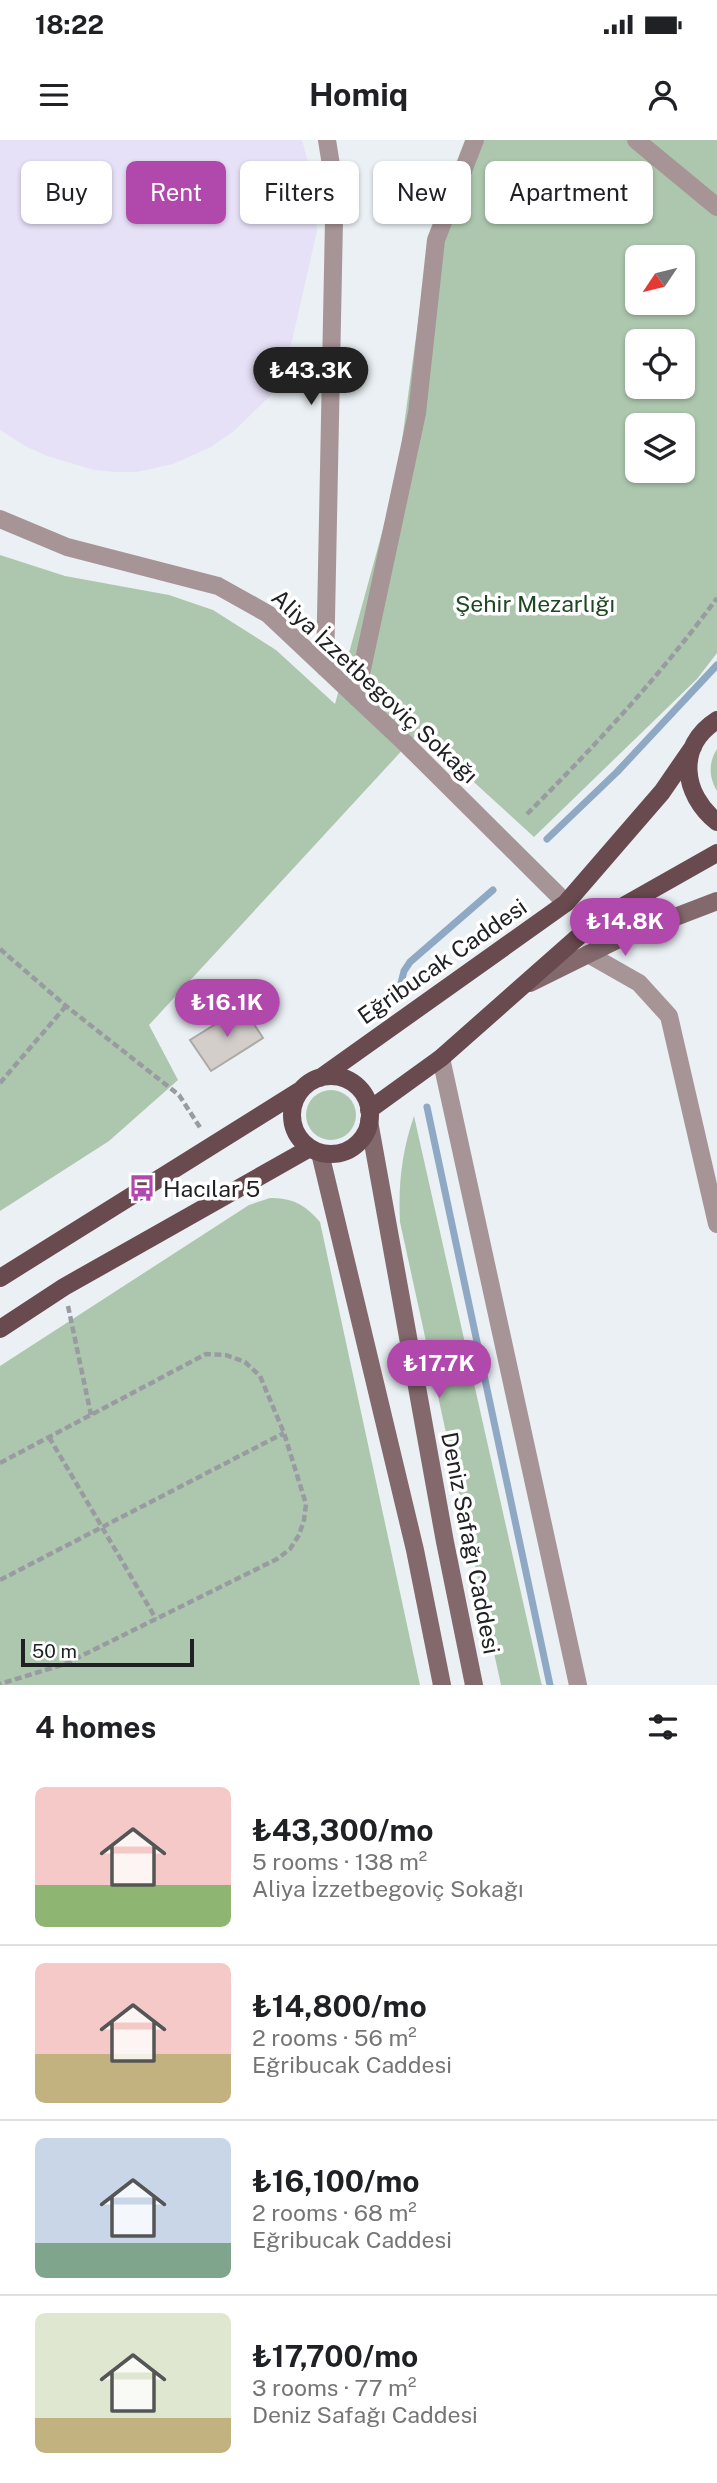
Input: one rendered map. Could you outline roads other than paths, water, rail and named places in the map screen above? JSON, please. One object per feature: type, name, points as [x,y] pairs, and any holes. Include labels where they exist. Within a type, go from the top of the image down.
[{"type":"main road","name":"Eğribucak Caddesi","points":[[320,1078],[566,904],[662,792],[700,735],[715,721]]},
{"type":"main road","points":[[693,747],[689,761],[691,789],[697,802],[717,821]]},
{"type":"main road","points":[[301,1090],[295,1099],[292,1121],[295,1132],[315,1150],[331,1154],[352,1148],[360,1141],[369,1115],[441,1058],[595,922],[717,853]]},
{"type":"main road","points":[[521,988],[623,937],[717,901]]},
{"type":"main road","points":[[0,1278],[320,1078],[341,1078],[351,1083],[360,1090],[369,1115]]},
{"type":"main road","name":"Deniz Safağı Caddesi","points":[[369,1115],[445,1542],[474,1685]]},
{"type":"main road","points":[[0,1329],[64,1287],[315,1150]]},
{"type":"main road","points":[[315,1150],[415,1550],[442,1685]]},
{"type":"street","points":[[325,668],[334,220],[334,184],[327,140]]},
{"type":"street","points":[[356,697],[417,413],[436,240],[475,140]]},
{"type":"street","points":[[636,140],[717,207]]},
{"type":"street","name":"Aliya İzzetbegoviç Sokağı","points":[[0,519],[67,547],[218,586],[268,614],[566,904]]},
{"type":"street","points":[[588,954],[639,982],[669,1016],[717,1224]]},
{"type":"street","points":[[441,1058],[578,1685]]},
{"type":"waterway","points":[[547,839],[617,772],[717,665]]},
{"type":"waterway","points":[[399,991],[404,971],[410,962],[493,890]]},
{"type":"waterway","points":[[427,1107],[550,1685]]},
{"type":"place","name":"Hacılar 5","points":[[142,1188]]},
{"type":"park label","name":"Şehir Mezarlığı","points":[[535,603]]}]
